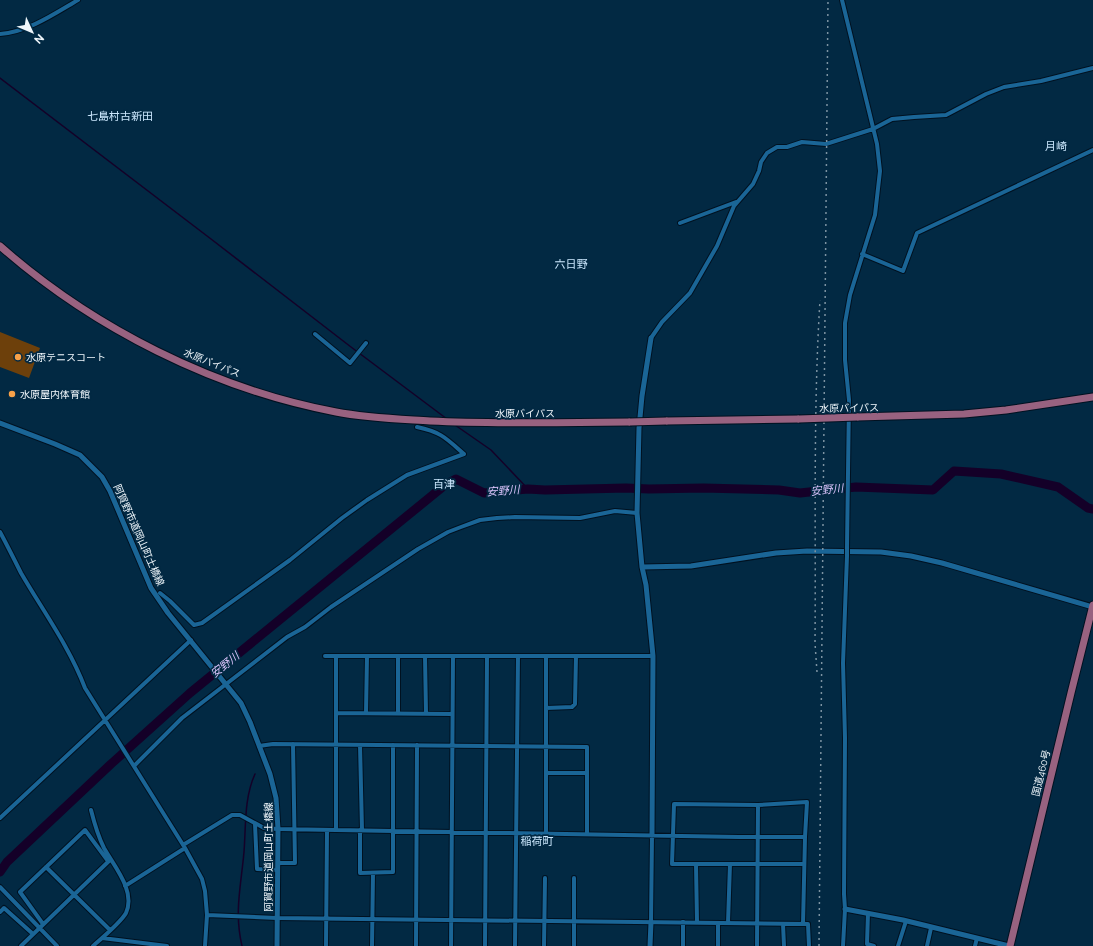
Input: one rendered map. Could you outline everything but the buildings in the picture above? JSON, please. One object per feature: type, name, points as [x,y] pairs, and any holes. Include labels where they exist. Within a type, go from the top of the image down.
[{"type":"highway","name":"水原バイパス","points":[[0,246],[32,272],[90,313],[156,351],[197,369],[274,398],[336,412],[396,419],[464,423],[526,424],[800,419],[964,414],[1006,410],[1093,397]]},
{"type":"highway","name":"国道460号","points":[[1010,946],[1093,606]]},
{"type":"street","points":[[0,34],[9,34],[26,28],[78,0]]},
{"type":"street","points":[[842,0],[873,129],[880,171],[875,216],[850,294],[844,338],[849,400],[847,556],[843,663],[845,738],[845,909],[843,946]]},
{"type":"street","points":[[650,946],[653,656],[637,513],[638,452],[642,396],[650,340],[662,322],[690,293],[714,251],[726,222],[737,202],[753,184],[761,162],[767,153],[777,147],[787,147],[802,142],[826,144],[873,129],[892,119],[946,115],[986,94],[1004,87],[1041,81],[1093,68]]},
{"type":"street","points":[[862,254],[903,270],[917,233],[1093,150]]},
{"type":"street","points":[[680,223],[737,202]]},
{"type":"street","points":[[315,334],[350,362],[366,343]]},
{"type":"street","name":"阿賀野市道岡山町土橋線","points":[[0,423],[80,455],[102,477],[110,491],[151,588],[168,613],[241,703],[274,787],[277,802],[277,946]]},
{"type":"street","points":[[160,593],[194,625],[202,623],[290,560],[367,500],[406,475],[464,454],[441,434],[433,430],[417,427]]},
{"type":"street","points":[[133,764],[182,718],[287,637],[305,627],[331,607],[412,553],[448,532],[480,520],[497,518],[580,518],[615,511],[637,513]]},
{"type":"street","points":[[0,532],[22,573],[59,635],[81,677],[85,688],[184,846],[202,879],[205,891],[207,915],[205,946]]},
{"type":"street","points":[[642,567],[691,566],[776,553],[807,551],[881,552],[942,562],[1093,606]]},
{"type":"street","points":[[0,818],[191,640]]},
{"type":"street","points":[[326,656],[653,656]]},
{"type":"street","points":[[336,656],[336,830]]},
{"type":"street","points":[[366,713],[367,656]]},
{"type":"street","points":[[398,656],[398,713]]},
{"type":"street","points":[[425,656],[426,714]]},
{"type":"street","points":[[451,946],[453,656]]},
{"type":"street","points":[[485,946],[487,656]]},
{"type":"street","points":[[516,946],[518,656]]},
{"type":"street","points":[[546,656],[546,833]]},
{"type":"street","points":[[546,708],[572,707],[575,704],[576,656]]},
{"type":"street","points":[[336,713],[452,714]]},
{"type":"street","points":[[259,746],[294,744],[587,747],[587,834]]},
{"type":"street","points":[[278,863],[295,863],[294,744]]},
{"type":"street","points":[[360,745],[360,873],[393,872],[393,745]]},
{"type":"street","points":[[416,946],[417,745]]},
{"type":"street","points":[[546,773],[587,773]]},
{"type":"street","points":[[803,924],[807,802],[758,805],[674,804],[672,864],[804,864]]},
{"type":"street","points":[[757,946],[758,805]]},
{"type":"street","points":[[90,810],[110,860]]},
{"type":"street","points":[[125,886],[232,815],[240,815],[264,828],[278,829],[805,837]]},
{"type":"street","points":[[255,824],[257,869],[278,870]]},
{"type":"street","points":[[43,924],[20,892],[85,830],[123,877],[128,898],[128,905],[125,914],[93,946]]},
{"type":"street","points":[[326,946],[327,830]]},
{"type":"street","points":[[21,946],[110,860]]},
{"type":"street","points":[[696,864],[697,922]]},
{"type":"street","points":[[728,923],[730,864]]},
{"type":"street","points":[[46,868],[110,930]]},
{"type":"street","points":[[372,946],[373,873]]},
{"type":"street","points":[[544,946],[545,878]]},
{"type":"street","points":[[574,878],[574,946]]},
{"type":"street","points":[[1,888],[57,946]]},
{"type":"street","points":[[0,912],[4,908],[33,934]]},
{"type":"street","points":[[845,909],[906,921],[1010,946]]},
{"type":"street","points":[[868,913],[867,944],[874,946]]},
{"type":"street","points":[[207,915],[277,918],[808,924],[809,946]]},
{"type":"street","points":[[898,946],[906,921]]},
{"type":"street","points":[[683,922],[683,946]]},
{"type":"street","points":[[718,923],[718,946]]},
{"type":"street","points":[[784,924],[784,946]]},
{"type":"street","points":[[927,946],[931,928]]},
{"type":"street","points":[[102,938],[167,946]]},
{"type":"street","points":[[975,946],[977,938]]},
{"type":"shaded area","name":"水原テニスコート","points":[[0,332],[40,348],[29,378],[0,367]]},
{"type":"waterway","points":[[0,78],[447,419]]},
{"type":"waterway","points":[[455,425],[491,450],[528,489]]},
{"type":"waterway","name":"安野川","points":[[0,872],[7,862],[111,764],[190,693],[445,485],[456,479],[484,493],[528,489],[626,488],[779,490],[800,493],[856,487],[933,490],[954,471],[1001,474],[1058,487],[1088,508],[1093,509]]},
{"type":"waterway","points":[[242,946],[238,910],[247,802],[251,783],[255,774]]},
{"type":"railway","points":[[819,946],[828,0]]},
{"type":"railway","points":[[817,672],[815,643],[815,472],[816,386],[820,300]]},
{"type":"place","name":"水原テニスコート","points":[[18,357]]},
{"type":"place","name":"水原屋内体育館","points":[[12,394]]},
{"type":"district","name":"七島村古新田","points":[[120,116]]},
{"type":"district","name":"月崎","points":[[1056,146]]},
{"type":"district","name":"六日野","points":[[571,264]]},
{"type":"district","name":"百津","points":[[444,484]]},
{"type":"district","name":"稲荷町","points":[[537,841]]}]
